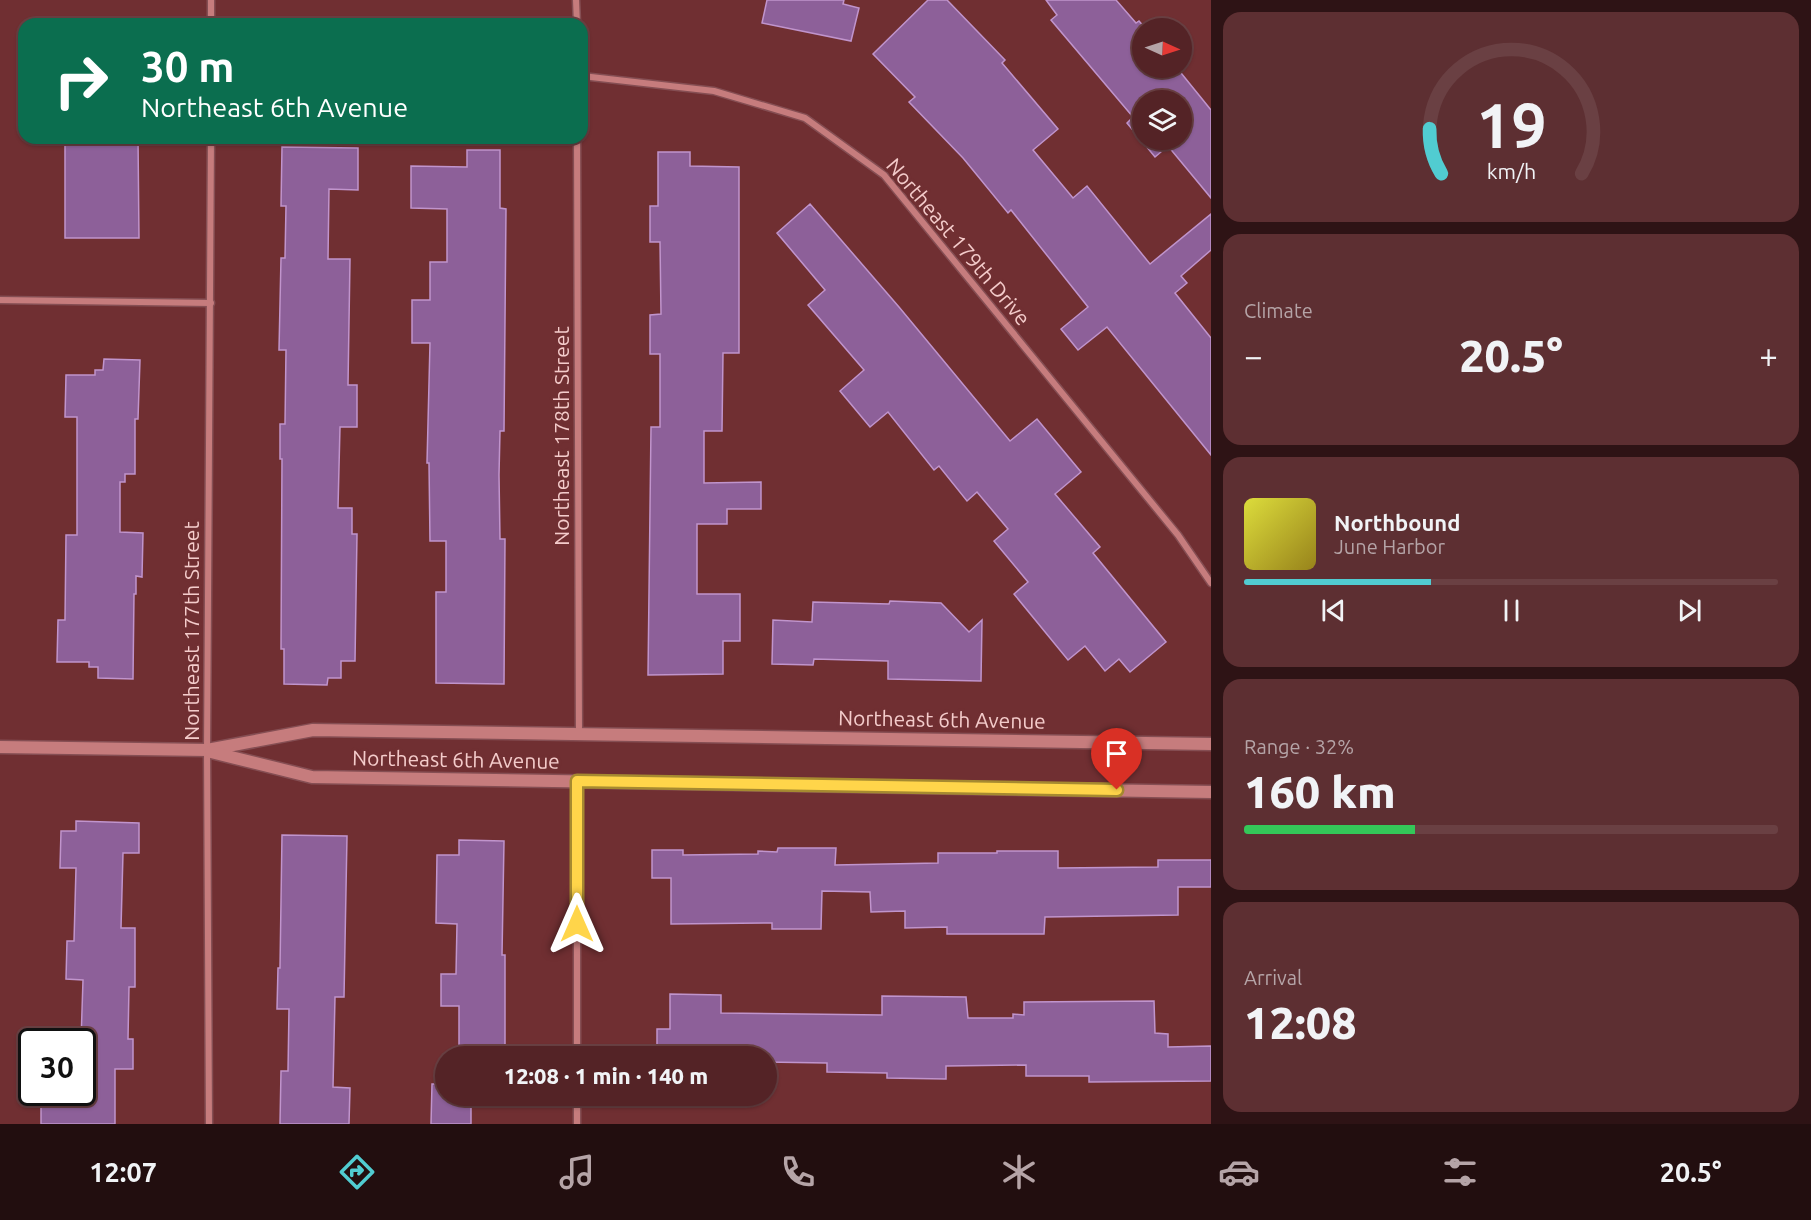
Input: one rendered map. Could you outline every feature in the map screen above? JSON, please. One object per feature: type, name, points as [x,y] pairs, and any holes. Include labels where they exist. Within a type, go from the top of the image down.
[{"type":"main road","name":"Northeast 6th Avenue","points":[[0,747],[207,750],[313,730],[1211,744]]},
{"type":"main road","name":"Northeast 6th Avenue","points":[[207,750],[312,777],[1211,792]]},
{"type":"street","points":[[211,0],[211,18]]},
{"type":"street","points":[[576,0],[577,18]]},
{"type":"street","name":"Northeast 179th Drive","points":[[588,77],[714,91],[805,118],[884,175],[1178,535],[1211,583]]},
{"type":"street","name":"Northeast 177th Street","points":[[209,1124],[207,750],[211,144]]},
{"type":"street","name":"Northeast 178th Street","points":[[577,144],[579,734]]},
{"type":"street","points":[[0,300],[211,303]]},
{"type":"street","points":[[577,781],[577,1046]]},
{"type":"street","points":[[577,1106],[577,1124]]},
{"type":"building","points":[[767,0],[844,0],[843,4],[859,8],[851,41],[762,23]]},
{"type":"building","points":[[928,0],[947,0],[1005,60],[1002,63],[1058,129],[1033,150],[1073,198],[1087,186],[1150,264],[1211,214],[1211,250],[1181,276],[1187,283],[1175,293],[1211,338],[1211,455],[1107,327],[1078,350],[1061,329],[1088,307],[1011,210],[1008,213],[963,158],[909,102],[915,97],[873,54]]},
{"type":"building","points":[[1046,0],[1116,0],[1132,18],[1132,78],[1185,78],[1211,110],[1211,198],[1171,150],[1192,150],[1192,90],[1132,90],[1132,116],[1051,20],[1057,15]]},
{"type":"building","points":[[1132,118],[1132,129],[1127,123]]},
{"type":"building","points":[[65,144],[138,144],[139,238],[65,238]]},
{"type":"building","points":[[282,147],[358,148],[358,190],[329,189],[328,259],[350,259],[348,385],[357,385],[357,427],[340,427],[338,508],[352,508],[352,534],[357,534],[355,661],[341,661],[341,678],[328,678],[327,685],[284,684],[284,649],[281,649],[282,459],[280,459],[280,424],[285,424],[286,350],[279,350],[281,258],[285,258],[286,206],[281,206]]},
{"type":"building","points":[[467,150],[500,150],[500,208],[506,209],[504,431],[500,431],[499,475],[500,539],[505,539],[504,684],[436,683],[436,592],[446,592],[446,541],[430,541],[429,463],[427,463],[430,343],[412,343],[412,300],[430,300],[430,262],[447,262],[447,209],[411,208],[411,166],[467,167]]},
{"type":"building","points":[[1149,150],[1163,150],[1155,157]]},
{"type":"building","points":[[658,152],[690,152],[690,166],[739,167],[739,353],[723,353],[722,431],[704,431],[704,483],[761,482],[761,509],[727,509],[727,524],[697,524],[697,594],[740,594],[740,641],[723,641],[723,674],[648,675],[651,427],[660,427],[660,354],[650,354],[650,315],[661,314],[660,242],[650,242],[650,206],[658,206]]},
{"type":"building","points":[[810,204],[1010,441],[1037,419],[1081,472],[1055,494],[1100,547],[1093,553],[1166,642],[1130,672],[1119,659],[1105,671],[1085,646],[1068,660],[1014,594],[1028,582],[994,541],[1008,529],[977,492],[967,501],[939,466],[934,470],[888,412],[870,427],[840,391],[864,370],[808,305],[825,290],[777,233]]},
{"type":"building","points":[[104,359],[140,360],[138,419],[135,419],[135,474],[125,474],[125,482],[120,482],[120,532],[143,533],[142,577],[136,576],[136,594],[134,594],[133,679],[98,678],[98,667],[89,667],[89,662],[57,662],[58,620],[65,620],[66,535],[77,535],[77,417],[65,417],[66,375],[95,375],[95,370],[103,370]]},
{"type":"building","points":[[890,601],[941,603],[969,632],[982,620],[981,681],[888,679],[888,661],[814,659],[813,665],[772,664],[773,620],[812,622],[813,602],[889,604]]},
{"type":"building","points":[[76,821],[139,823],[139,853],[123,853],[121,928],[135,928],[135,987],[129,987],[128,1039],[133,1039],[133,1069],[115,1069],[115,1124],[41,1124],[41,1106],[96,1106],[96,1028],[81,1028],[83,980],[66,979],[67,941],[74,941],[76,868],[60,868],[61,831],[76,831]]},
{"type":"building","points":[[282,835],[347,836],[344,997],[335,997],[333,1087],[350,1088],[349,1124],[280,1124],[281,1071],[288,1071],[289,1009],[277,1009],[278,968],[280,968]]},
{"type":"building","points":[[459,840],[504,841],[502,955],[505,955],[505,1046],[459,1046],[459,1006],[441,1006],[441,974],[456,974],[457,924],[436,923],[437,855],[459,855]]},
{"type":"building","points":[[778,848],[836,848],[835,865],[938,863],[938,853],[997,853],[997,851],[1058,851],[1058,868],[1158,867],[1158,860],[1211,860],[1211,887],[1178,887],[1178,915],[1045,917],[1044,934],[947,934],[947,927],[905,928],[905,911],[871,912],[870,892],[822,891],[821,929],[772,929],[772,923],[671,924],[671,878],[652,878],[652,850],[683,850],[683,855],[758,854],[758,851],[777,852]]},
{"type":"building","points":[[670,994],[721,995],[721,1013],[882,1015],[882,996],[966,997],[968,1018],[1013,1018],[1013,1014],[1024,1015],[1024,1002],[1154,1001],[1155,1033],[1168,1034],[1168,1047],[1211,1046],[1211,1081],[1089,1082],[1089,1076],[1026,1076],[1026,1065],[946,1066],[946,1079],[887,1078],[887,1073],[827,1072],[827,1063],[777,1062],[777,1046],[657,1046],[657,1029],[670,1029]]},
{"type":"building","points":[[432,1084],[435,1084],[435,1106],[471,1106],[471,1124],[431,1124]]},
{"type":"route","points":[[577,924],[577,781],[1117,790]]}]
